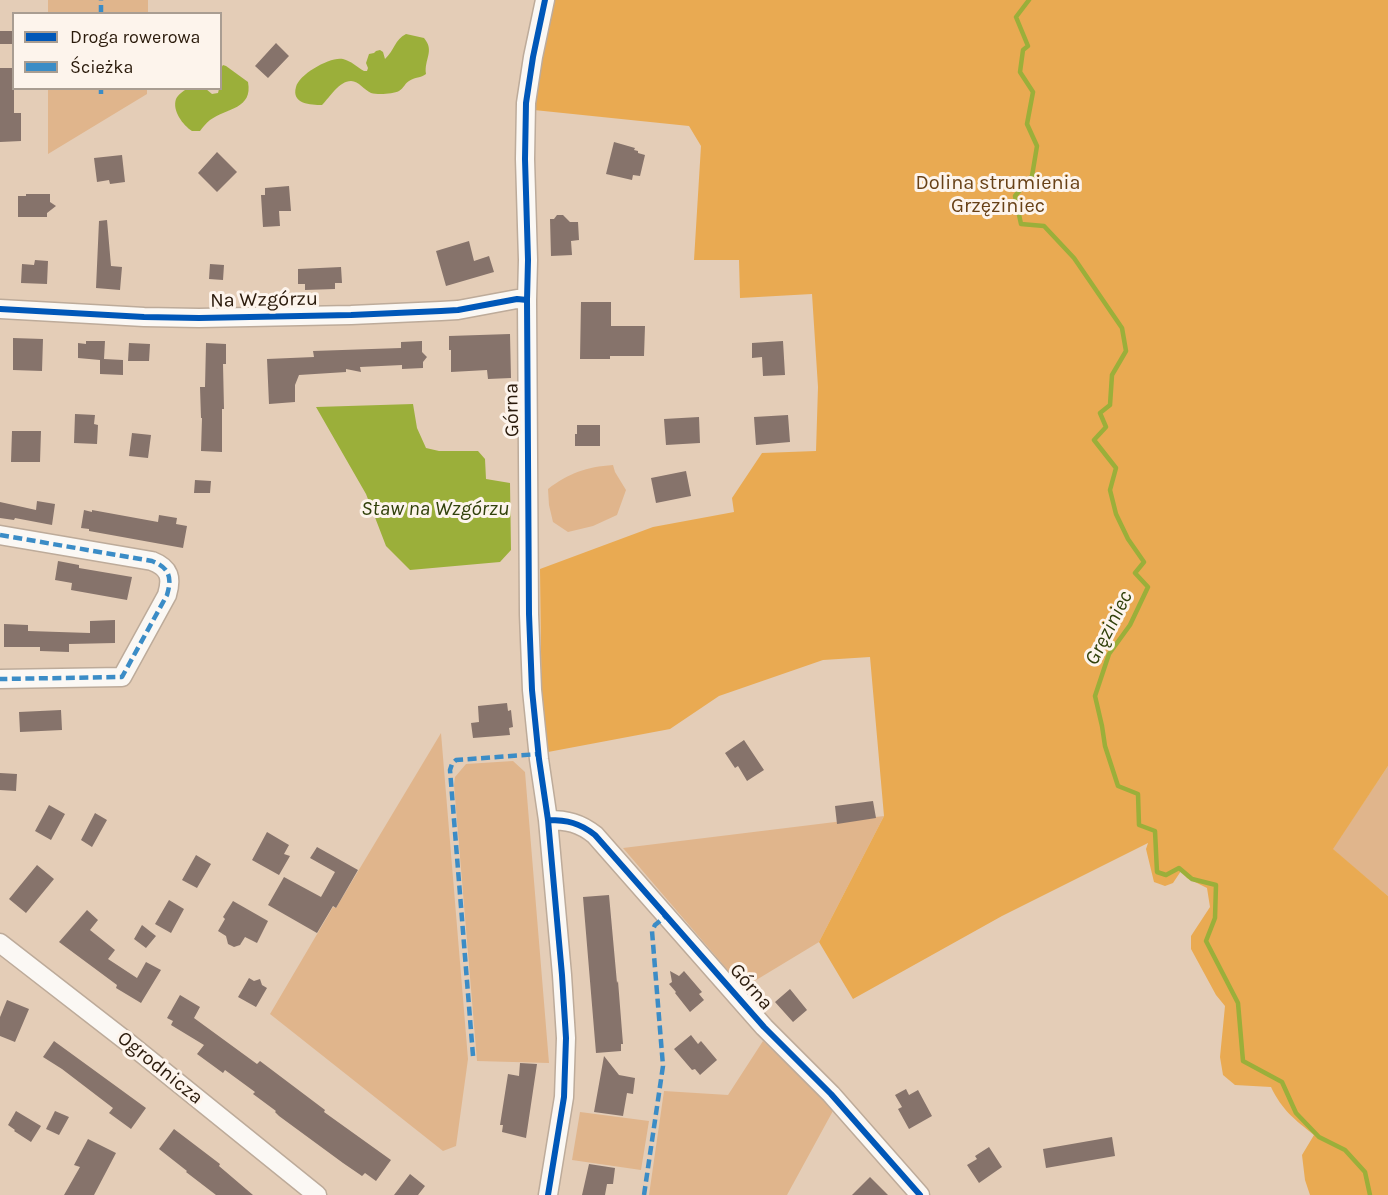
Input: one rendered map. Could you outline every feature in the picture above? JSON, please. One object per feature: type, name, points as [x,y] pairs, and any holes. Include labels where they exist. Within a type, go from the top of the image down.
[{"type":"street","name":"Górna","points":[[545,0],[526,103],[525,159],[528,260],[530,651],[536,733],[548,820],[566,1058],[564,1097],[548,1195]]},
{"type":"street","name":"Na Wzgórzu","points":[[0,309],[144,317],[210,318],[441,311],[517,299],[527,300]]},
{"type":"street","points":[[0,535],[152,561],[166,569],[170,587],[122,677],[0,679]]},
{"type":"street","name":"Górna","points":[[548,820],[570,821],[588,829],[595,835],[764,1027],[831,1094],[920,1195]]},
{"type":"street","name":"Ogrodnicza","points":[[0,943],[130,1044],[317,1195]]},
{"type":"shaded area","points":[[48,0],[148,0],[148,12],[48,12]]},
{"type":"shaded area","points":[[48,90],[147,90],[147,94],[48,154]]},
{"type":"shaded area","points":[[613,465],[626,490],[617,515],[593,526],[568,532],[553,522],[548,489],[578,472]]},
{"type":"shaded area","points":[[441,733],[468,1059],[456,1146],[443,1151],[270,1014],[333,907],[336,908]]},
{"type":"shaded area","points":[[513,761],[525,772],[549,1063],[477,1061],[454,785],[455,777],[466,764]]},
{"type":"shaded area","points":[[1388,766],[1388,896],[1332,849]]},
{"type":"shaded area","points":[[884,816],[819,942],[743,988],[623,848]]},
{"type":"shaded area","points":[[763,1041],[834,1109],[787,1195],[649,1195],[664,1091],[728,1095]]},
{"type":"shaded area","points":[[580,1112],[649,1121],[641,1170],[572,1160]]},
{"type":"green space","name":"Dolina strumienia Grzęziniec","points":[[553,0],[1388,0],[1388,766],[1333,849],[1388,896],[1388,1195],[1310,1195],[1305,1180],[1302,1155],[1314,1135],[1289,1114],[1271,1087],[1235,1085],[1223,1075],[1220,1057],[1225,1006],[1216,995],[1191,949],[1191,936],[1210,907],[1207,888],[1187,878],[1181,871],[1173,883],[1165,886],[1154,882],[1146,849],[1148,843],[1002,916],[853,999],[819,942],[884,816],[870,657],[823,660],[719,696],[670,729],[548,752],[542,731],[540,569],[653,527],[734,512],[732,498],[762,453],[816,451],[818,387],[812,294],[740,298],[739,260],[694,260],[701,146],[689,126],[534,110],[543,43]]},
{"type":"water","points":[[406,34],[424,38],[429,51],[426,74],[409,81],[399,91],[385,94],[371,93],[357,82],[351,81],[339,86],[322,105],[303,102],[296,97],[298,82],[316,67],[331,60],[343,59],[367,71],[366,63],[369,54],[380,50],[385,59],[399,39]]},
{"type":"water","points":[[222,66],[226,66],[248,82],[247,98],[237,107],[210,120],[200,131],[192,131],[179,117],[175,104],[176,99],[186,90],[207,90],[212,94],[218,93],[219,90],[222,90]]},
{"type":"water","name":"Staw na Wzgórzu","points":[[413,404],[417,428],[426,448],[439,451],[478,451],[485,459],[486,479],[510,483],[511,550],[500,562],[410,570],[386,546],[366,494],[316,407]]},
{"type":"building","points":[[0,31],[12,31],[12,44],[0,44]]},
{"type":"building","points":[[276,43],[289,56],[268,78],[255,66]]},
{"type":"building","points":[[0,68],[12,68],[14,113],[21,113],[21,141],[0,142]]},
{"type":"building","points":[[614,142],[635,148],[634,150],[638,153],[645,155],[640,176],[633,175],[632,180],[606,174]]},
{"type":"building","points":[[217,152],[237,172],[217,192],[198,173]]},
{"type":"building","points":[[122,155],[125,182],[110,184],[109,180],[97,182],[94,158]]},
{"type":"building","points":[[289,186],[291,211],[279,211],[280,226],[263,227],[261,195],[265,195],[265,188]]},
{"type":"building","points":[[26,194],[50,194],[50,202],[56,206],[47,213],[47,217],[18,217],[18,196],[26,196]]},
{"type":"building","points":[[557,215],[563,215],[570,222],[578,222],[579,240],[571,241],[572,255],[551,256],[550,219],[554,219]]},
{"type":"building","points":[[107,220],[111,266],[122,267],[120,290],[96,288],[99,221]]},
{"type":"building","points":[[469,241],[474,261],[489,256],[494,272],[446,286],[436,251]]},
{"type":"building","points":[[35,260],[48,261],[47,284],[21,283],[22,264],[34,265]]},
{"type":"building","points":[[210,264],[224,265],[223,280],[209,279]]},
{"type":"building","points":[[341,267],[342,283],[335,283],[335,289],[305,290],[305,284],[298,284],[298,269]]},
{"type":"building","points":[[581,302],[611,302],[611,326],[645,326],[644,356],[580,359]]},
{"type":"building","points":[[510,334],[511,378],[488,379],[487,370],[451,372],[449,336]]},
{"type":"building","points":[[13,338],[43,339],[42,371],[13,370]]},
{"type":"building","points":[[86,341],[105,341],[104,359],[123,360],[123,375],[100,374],[100,360],[78,358],[78,343],[86,344]]},
{"type":"building","points":[[422,341],[422,352],[427,357],[423,362],[423,368],[402,369],[402,365],[360,367],[361,372],[346,369],[346,372],[299,375],[295,385],[295,402],[269,404],[267,359],[314,357],[313,351],[401,348],[401,342]]},
{"type":"building","points":[[783,341],[785,375],[763,376],[762,357],[752,358],[752,343]]},
{"type":"building","points":[[129,343],[150,344],[149,361],[128,361]]},
{"type":"building","points":[[206,343],[226,344],[226,364],[223,364],[222,452],[201,451],[200,387],[205,387]]},
{"type":"building","points":[[75,414],[95,415],[94,424],[98,425],[97,444],[74,443]]},
{"type":"building","points":[[788,415],[790,442],[756,445],[754,417]]},
{"type":"building","points":[[699,417],[700,443],[666,445],[664,419]]},
{"type":"building","points":[[577,425],[600,425],[600,446],[575,446]]},
{"type":"building","points":[[12,431],[41,431],[40,462],[11,462]]},
{"type":"building","points":[[132,433],[151,435],[148,458],[129,456]]},
{"type":"building","points":[[686,471],[691,496],[656,503],[651,478]]},
{"type":"building","points":[[195,480],[211,481],[210,493],[194,493]]},
{"type":"building","points":[[37,501],[55,504],[52,525],[15,518],[14,520],[0,518],[0,502],[36,510]]},
{"type":"building","points":[[84,510],[158,522],[159,515],[177,518],[176,524],[187,526],[183,548],[81,528]]},
{"type":"building","points":[[58,561],[79,565],[79,568],[132,577],[127,600],[71,590],[72,583],[55,580]]},
{"type":"building","points":[[115,620],[115,643],[69,644],[69,652],[40,651],[40,647],[4,647],[4,624],[28,625],[28,631],[90,633],[90,621]]},
{"type":"building","points":[[507,703],[508,711],[511,710],[513,727],[509,728],[510,735],[473,738],[471,723],[479,722],[478,706]]},
{"type":"building","points":[[61,710],[62,730],[20,732],[19,712]]},
{"type":"building","points":[[744,740],[764,770],[747,781],[738,766],[735,768],[725,753]]},
{"type":"building","points":[[0,773],[17,774],[16,791],[0,790]]},
{"type":"building","points":[[873,801],[876,818],[837,824],[835,806]]},
{"type":"building","points":[[49,805],[65,814],[51,840],[35,831]]},
{"type":"building","points":[[95,813],[107,820],[92,847],[81,840]]},
{"type":"building","points":[[267,832],[289,845],[284,854],[290,856],[279,875],[252,860]]},
{"type":"building","points":[[317,847],[358,870],[336,908],[333,906],[317,933],[268,905],[284,877],[321,897],[335,872],[310,858]]},
{"type":"building","points":[[196,855],[211,864],[197,888],[182,880]]},
{"type":"building","points":[[37,865],[54,879],[26,913],[9,899]]},
{"type":"building","points":[[609,895],[623,1044],[621,1044],[621,1051],[596,1053],[583,897]]},
{"type":"building","points":[[169,900],[184,909],[171,933],[155,924]]},
{"type":"building","points":[[233,901],[268,921],[257,943],[245,937],[240,945],[234,947],[228,944],[226,936],[218,931]]},
{"type":"building","points":[[87,910],[98,920],[90,930],[115,950],[108,959],[137,978],[146,962],[161,970],[141,1003],[116,988],[117,985],[59,942]]},
{"type":"building","points":[[142,925],[156,936],[146,948],[134,939]]},
{"type":"building","points":[[670,971],[679,976],[684,971],[702,992],[699,994],[704,1000],[690,1012],[669,984],[672,982]]},
{"type":"building","points":[[249,978],[254,981],[260,979],[262,985],[267,988],[256,1007],[238,997]]},
{"type":"building","points":[[790,989],[807,1010],[793,1022],[775,1002]]},
{"type":"building","points":[[180,995],[200,1007],[194,1018],[257,1064],[260,1061],[325,1110],[324,1112],[391,1160],[376,1181],[365,1173],[362,1176],[343,1163],[279,1116],[276,1111],[253,1094],[255,1092],[225,1070],[223,1073],[197,1054],[204,1045],[171,1025],[173,1021],[167,1018]]},
{"type":"building","points":[[7,1000],[29,1009],[15,1042],[0,1036],[0,1017]]},
{"type":"building","points":[[691,1035],[698,1044],[701,1041],[717,1060],[700,1075],[695,1069],[692,1070],[674,1049]]},
{"type":"building","points":[[54,1041],[146,1108],[131,1129],[109,1113],[113,1108],[43,1057]]},
{"type":"building","points":[[604,1056],[619,1075],[635,1078],[633,1094],[627,1093],[623,1116],[594,1112]]},
{"type":"building","points":[[520,1063],[537,1064],[526,1138],[502,1132],[503,1125],[500,1125],[508,1074],[519,1076]]},
{"type":"building","points":[[906,1089],[909,1095],[918,1090],[932,1116],[909,1129],[898,1109],[902,1107],[895,1095]]},
{"type":"building","points":[[16,1111],[41,1126],[31,1142],[8,1125]]},
{"type":"building","points":[[55,1111],[69,1117],[59,1135],[46,1129]]},
{"type":"building","points":[[174,1129],[220,1164],[219,1166],[253,1195],[216,1195],[186,1172],[159,1149]]},
{"type":"building","points":[[1112,1137],[1115,1156],[1046,1168],[1043,1149]]},
{"type":"building","points":[[88,1139],[116,1153],[94,1195],[64,1195],[80,1167],[74,1165]]},
{"type":"building","points":[[989,1147],[1002,1167],[979,1183],[967,1165],[977,1159],[975,1156]]},
{"type":"building","points":[[589,1164],[615,1168],[613,1184],[607,1184],[605,1195],[582,1195]]},
{"type":"building","points":[[410,1174],[425,1186],[418,1195],[394,1195]]},
{"type":"building","points":[[870,1177],[888,1195],[852,1195]]},
{"type":"waterway","name":"Gręziniec","points":[[1029,0],[1016,17],[1028,46],[1023,50],[1020,72],[1033,92],[1027,124],[1037,146],[1032,176],[1015,196],[1021,224],[1044,226],[1074,258],[1122,328],[1126,351],[1112,375],[1110,405],[1100,413],[1106,427],[1094,440],[1116,468],[1110,490],[1116,514],[1128,539],[1144,562],[1135,573],[1148,587],[1130,625],[1109,654],[1095,696],[1105,746],[1118,786],[1138,794],[1139,825],[1155,831],[1157,872],[1166,875],[1179,868],[1192,879],[1216,885],[1215,918],[1206,941],[1238,1003],[1243,1061],[1282,1082],[1296,1113],[1319,1137],[1345,1150],[1365,1172],[1370,1195]]},
{"type":"marked path","points":[[101,0],[101,12]]},
{"type":"marked path","points":[[0,535],[152,561],[166,570],[169,579],[167,595],[122,677],[0,679]]},
{"type":"marked path","points":[[473,1056],[450,770],[456,760],[539,754]]},
{"type":"marked path","points":[[644,1195],[663,1066],[652,931],[655,925],[666,916]]},
{"type":"cycle path","points":[[545,0],[526,103],[525,159],[528,260],[529,614],[532,690],[548,820],[566,1038],[564,1097],[548,1195]]},
{"type":"cycle path","points":[[0,309],[199,318],[441,311],[517,299],[527,300]]},
{"type":"cycle path","points":[[548,820],[573,823],[595,835],[764,1027],[831,1094],[920,1195]]}]
